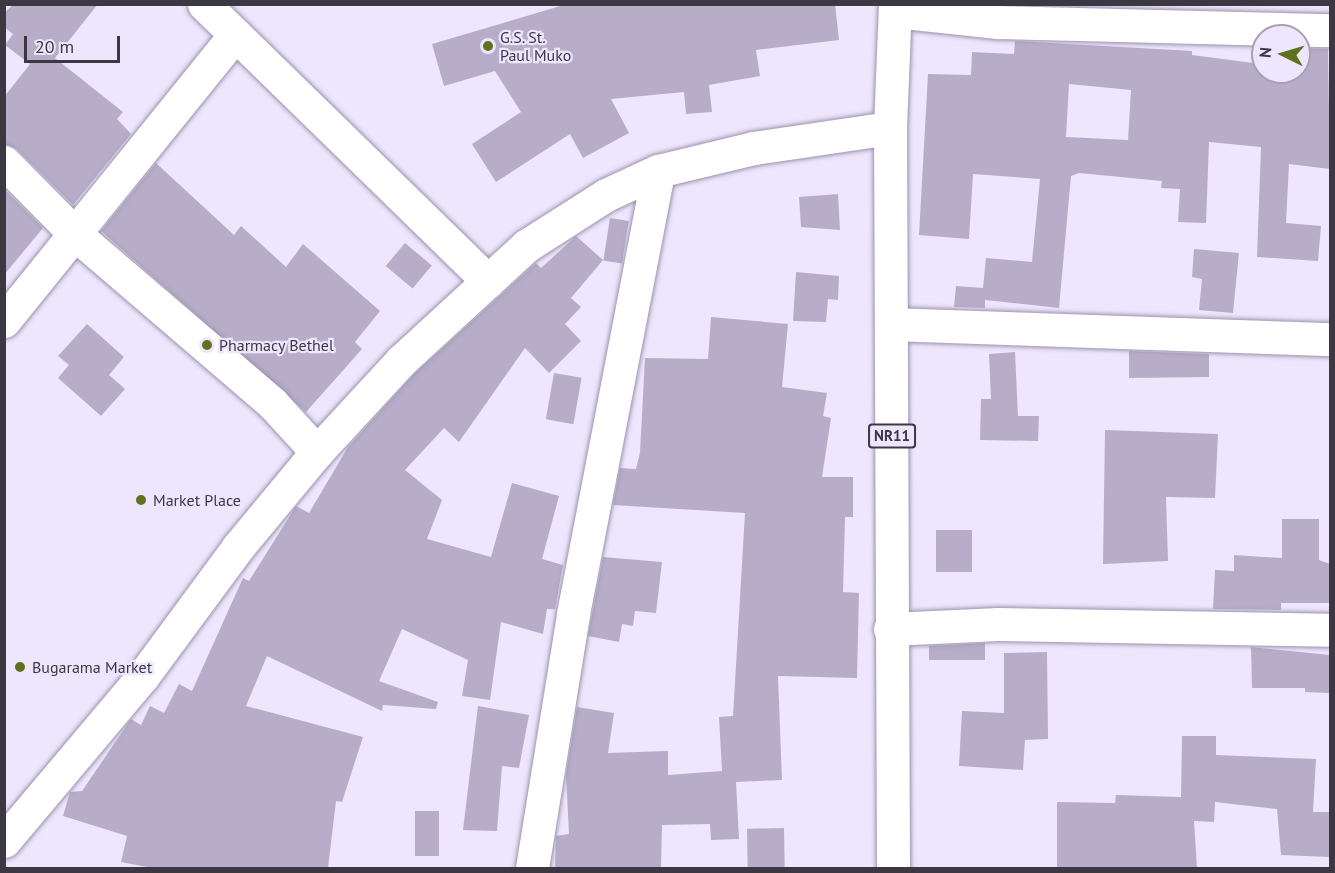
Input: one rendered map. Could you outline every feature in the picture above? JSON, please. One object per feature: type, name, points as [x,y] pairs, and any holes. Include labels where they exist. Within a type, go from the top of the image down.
[{"type":"main road","points":[[204,4],[488,281]]},
{"type":"main road","points":[[895,8],[997,22],[1290,16],[1330,30]]},
{"type":"main road","name":"NR11","points":[[893,868],[890,628],[892,324],[890,128],[895,8]]},
{"type":"main road","points":[[4,321],[235,35]]},
{"type":"main road","points":[[4,841],[143,676],[238,547],[317,452],[401,361],[526,246],[586,207],[658,171],[754,148],[890,128]]},
{"type":"main road","points":[[4,162],[75,234],[273,404],[317,452]]},
{"type":"main road","points":[[531,868],[573,614],[658,171]]},
{"type":"main road","points":[[892,324],[1330,339]]},
{"type":"main road","points":[[890,628],[998,624],[1330,630]]},
{"type":"building","points":[[14,4],[98,4],[55,58],[123,112],[117,119],[131,134],[73,205],[17,149],[4,144],[4,97],[30,64],[5,45],[13,34],[4,27],[4,13]]},
{"type":"building","points":[[567,4],[835,4],[839,40],[756,50],[760,76],[709,85],[712,112],[686,114],[684,92],[611,99],[629,133],[583,158],[570,134],[496,182],[472,144],[521,112],[495,71],[444,86],[432,44]]},
{"type":"building","points":[[1015,41],[1192,51],[1192,55],[1251,63],[1251,84],[1311,84],[1311,48],[1328,49],[1330,169],[1289,164],[1286,223],[1321,226],[1318,261],[1257,257],[1261,147],[1209,142],[1206,223],[1178,222],[1180,189],[1161,188],[1162,181],[1079,173],[1071,176],[1059,308],[985,300],[985,308],[954,307],[956,286],[983,288],[986,258],[1032,262],[1040,179],[973,174],[969,239],[919,235],[928,74],[971,75],[972,52],[1014,54]],"holes":[[[1069,84],[1131,90],[1128,140],[1066,137]]]},
{"type":"building","points":[[156,163],[234,235],[241,226],[286,267],[303,244],[380,311],[355,342],[362,349],[306,412],[101,231]]},
{"type":"building","points":[[4,189],[43,228],[4,275]]},
{"type":"building","points":[[838,194],[840,230],[801,227],[799,197]]},
{"type":"building","points":[[610,218],[629,221],[622,263],[603,260]]},
{"type":"building","points":[[576,236],[603,260],[571,298],[581,307],[565,324],[581,341],[549,373],[525,348],[459,442],[444,428],[405,470],[442,500],[427,539],[491,557],[512,483],[559,496],[542,559],[563,565],[555,609],[547,609],[543,634],[501,622],[490,700],[462,696],[468,660],[402,629],[379,681],[438,702],[436,709],[383,705],[382,711],[267,656],[246,706],[363,737],[342,802],[336,801],[328,868],[152,868],[121,862],[127,836],[63,816],[70,792],[82,791],[131,719],[141,725],[150,706],[164,713],[179,684],[192,691],[243,578],[249,581],[296,506],[309,513],[348,447],[414,374],[536,263],[541,268]]},
{"type":"building","points":[[405,243],[432,265],[413,288],[386,266]]},
{"type":"building","points":[[1194,249],[1239,253],[1233,313],[1199,310],[1202,279],[1192,277]]},
{"type":"building","points":[[796,272],[839,276],[838,300],[828,299],[826,322],[793,321]]},
{"type":"building","points":[[711,317],[788,324],[782,387],[827,393],[823,416],[831,418],[822,477],[853,477],[853,517],[845,517],[843,592],[859,593],[857,678],[778,676],[782,780],[736,782],[739,839],[711,840],[710,824],[662,825],[661,868],[555,868],[556,836],[569,834],[566,775],[577,707],[614,713],[608,753],[668,751],[668,775],[722,771],[719,717],[733,716],[745,513],[613,505],[620,468],[636,469],[640,452],[645,358],[708,359]]},
{"type":"building","points":[[87,324],[124,357],[109,375],[125,389],[101,416],[58,378],[69,365],[58,356]]},
{"type":"building","points":[[1129,351],[1209,354],[1209,377],[1129,378]]},
{"type":"building","points":[[1015,352],[1018,416],[1039,416],[1038,441],[980,440],[981,399],[991,399],[989,354]]},
{"type":"building","points":[[554,373],[582,378],[573,424],[546,419]]},
{"type":"building","points":[[1105,430],[1218,434],[1215,498],[1166,497],[1168,561],[1103,564]]},
{"type":"building","points":[[1282,519],[1319,519],[1319,560],[1330,564],[1330,603],[1281,603],[1281,610],[1213,609],[1215,570],[1234,571],[1234,555],[1282,558]]},
{"type":"building","points":[[936,530],[972,530],[972,572],[936,572]]},
{"type":"building","points":[[603,557],[662,562],[656,613],[635,611],[633,626],[622,624],[619,642],[588,636]]},
{"type":"building","points":[[985,643],[985,660],[929,660],[929,646]]},
{"type":"building","points":[[1251,647],[1330,655],[1330,693],[1305,692],[1305,688],[1252,688]]},
{"type":"building","points":[[1047,652],[1048,739],[1025,740],[1023,770],[959,766],[962,711],[1004,713],[1004,653]]},
{"type":"building","points":[[478,706],[529,715],[519,768],[502,766],[497,831],[463,830]]},
{"type":"building","points":[[1182,736],[1216,736],[1216,755],[1316,759],[1313,812],[1330,812],[1330,857],[1281,855],[1277,809],[1215,802],[1214,822],[1194,821],[1197,868],[1057,868],[1057,802],[1115,803],[1116,795],[1181,797]]},
{"type":"building","points":[[415,811],[439,811],[439,856],[415,856]]},
{"type":"building","points":[[784,828],[785,868],[748,868],[747,829]]},
{"type":"place","name":"G.S. St. Paul Muko","points":[[488,46]]},
{"type":"place","name":"Pharmacy Bethel","points":[[207,345]]},
{"type":"place","name":"Market Place","points":[[141,500]]},
{"type":"place","name":"Bugarama Market","points":[[20,667]]}]
